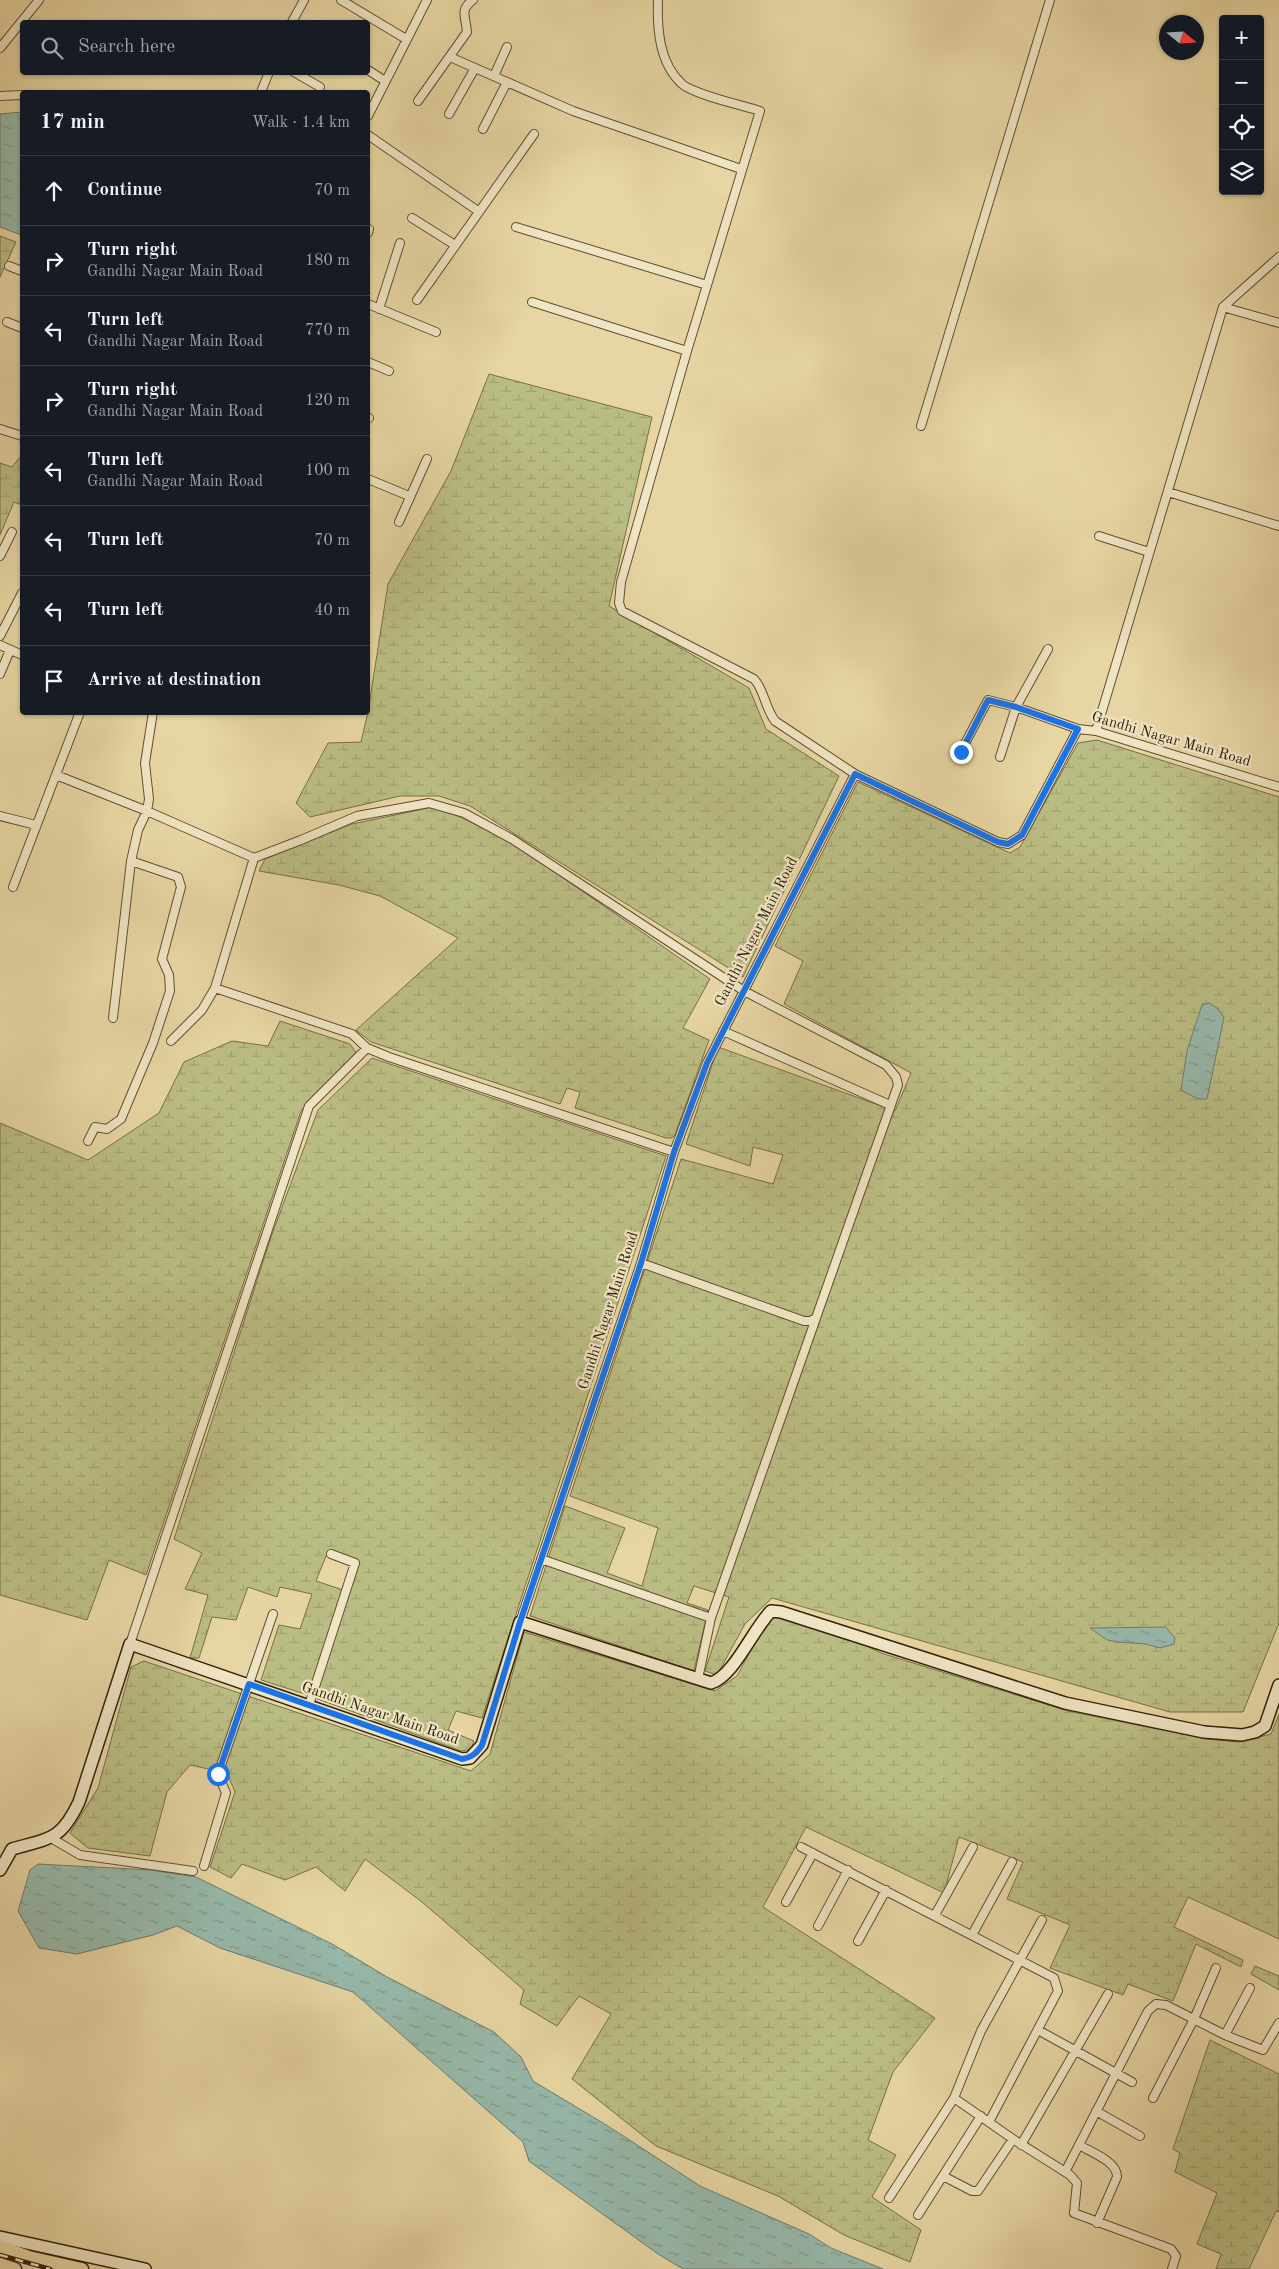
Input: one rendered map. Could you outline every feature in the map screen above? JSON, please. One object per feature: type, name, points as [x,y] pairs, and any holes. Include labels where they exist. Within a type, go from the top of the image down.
[{"type":"main road","points":[[0,2248],[28,2257],[82,2269]]},
{"type":"main road","points":[[0,2264],[15,2269]]},
{"type":"street","points":[[23,20],[39,0]]},
{"type":"street","points":[[293,20],[304,0]]},
{"type":"street","points":[[341,0],[406,39]]},
{"type":"street","points":[[370,112],[427,0]]},
{"type":"street","points":[[418,101],[467,32],[464,10],[465,5],[472,0]]},
{"type":"street","points":[[658,0],[659,44],[669,64],[683,84],[701,92],[760,111],[687,351],[621,582],[619,603],[622,611],[754,679],[759,684],[767,709],[775,721],[855,774]]},
{"type":"street","points":[[922,426],[1050,0]]},
{"type":"street","points":[[0,48],[20,23]]},
{"type":"street","points":[[494,76],[507,47]]},
{"type":"street","points":[[450,57],[573,111],[651,140],[741,169]]},
{"type":"street","points":[[449,114],[475,68]]},
{"type":"street","points":[[370,71],[385,81]]},
{"type":"street","points":[[262,90],[268,75]]},
{"type":"street","points":[[300,75],[320,86]]},
{"type":"street","points":[[483,129],[507,82]]},
{"type":"street","points":[[0,96],[20,95]]},
{"type":"street","points":[[416,300],[534,134]]},
{"type":"street","points":[[370,136],[478,211]]},
{"type":"street","points":[[412,218],[454,245]]},
{"type":"street","points":[[516,227],[707,285]]},
{"type":"street","points":[[379,309],[400,243]]},
{"type":"street","points":[[1096,731],[1223,307],[1279,257]]},
{"type":"street","points":[[9,266],[20,271]]},
{"type":"street","points":[[532,302],[687,351]]},
{"type":"street","points":[[370,305],[436,332]]},
{"type":"street","points":[[1223,307],[1279,323]]},
{"type":"street","points":[[7,322],[20,327]]},
{"type":"street","points":[[370,363],[389,371]]},
{"type":"street","points":[[0,428],[20,435]]},
{"type":"street","points":[[399,522],[428,459]]},
{"type":"street","points":[[370,480],[410,496]]},
{"type":"street","points":[[1168,492],[1279,526]]},
{"type":"street","points":[[0,556],[12,532]]},
{"type":"street","points":[[1099,536],[1150,552]]},
{"type":"street","points":[[0,636],[20,596]]},
{"type":"street","points":[[0,645],[20,654]]},
{"type":"street","points":[[1000,757],[1016,707],[1048,649]]},
{"type":"street","points":[[0,674],[10,650]]},
{"type":"street","points":[[961,752],[988,700],[1016,707],[1078,729]]},
{"type":"street","points":[[12,887],[79,715]]},
{"type":"street","points":[[113,1018],[131,861],[138,830],[147,811],[149,799],[145,763],[152,715]]},
{"type":"street","name":"Gandhi Nagar Main Road","points":[[130,1644],[462,1759],[470,1758],[482,1745],[520,1622],[641,1263],[674,1152],[707,1063],[855,774],[998,842],[1008,844],[1022,835],[1078,729],[1096,731],[1279,788]]},
{"type":"street","points":[[56,775],[147,811],[254,858],[357,816],[429,803],[464,813],[512,838],[744,991],[886,1065],[896,1078],[898,1085],[711,1618],[698,1679]]},
{"type":"street","points":[[0,816],[36,826]]},
{"type":"street","points":[[172,1041],[202,1010],[215,988],[254,858]]},
{"type":"street","points":[[88,1141],[95,1127],[107,1128],[121,1119],[153,1043],[170,991],[169,975],[162,959],[181,888],[180,882],[178,877],[131,861]]},
{"type":"street","points":[[215,988],[352,1034],[367,1048],[674,1152]]},
{"type":"street","points":[[723,1031],[890,1105]]},
{"type":"street","points":[[0,1870],[12,1849],[52,1838],[69,1823],[78,1802],[309,1106],[367,1048]]},
{"type":"street","points":[[641,1263],[804,1321],[816,1318]]},
{"type":"street","points":[[309,1705],[355,1563],[331,1554]]},
{"type":"street","points":[[541,1559],[711,1618]]},
{"type":"street","points":[[520,1622],[711,1683],[720,1680],[727,1673],[761,1621],[771,1611],[1065,1703],[1204,1732],[1242,1734],[1265,1726],[1279,1685]]},
{"type":"street","points":[[204,1866],[226,1793],[218,1774],[273,1614]]},
{"type":"street","points":[[52,1838],[80,1855],[192,1871]]},
{"type":"street","points":[[801,1847],[1054,1978],[1058,1991],[989,2122]]},
{"type":"street","points":[[935,1915],[973,1847]]},
{"type":"street","points":[[786,1902],[814,1853]]},
{"type":"street","points":[[972,1935],[1012,1862]]},
{"type":"street","points":[[818,1926],[848,1870]]},
{"type":"street","points":[[858,1941],[886,1890]]},
{"type":"street","points":[[889,2198],[954,2098],[981,2031],[1042,1920]]},
{"type":"street","points":[[1153,2098],[1194,2019],[1216,1968]]},
{"type":"street","points":[[1225,2035],[1250,1988]]},
{"type":"street","points":[[1021,2145],[1108,1994]]},
{"type":"street","points":[[1064,2172],[1148,2011],[1156,2004],[1166,2005],[1225,2035],[1263,2050],[1279,2024]]},
{"type":"street","points":[[1038,2030],[1132,2082]]},
{"type":"street","points":[[954,2098],[1021,2145],[1064,2172],[1077,2183],[1074,2213],[1171,2249],[1175,2252],[1176,2256],[1172,2269]]},
{"type":"street","points":[[1096,2112],[1140,2136]]},
{"type":"street","points":[[918,2214],[981,2116]]},
{"type":"street","points":[[943,2176],[972,2191],[978,2192],[1013,2139]]},
{"type":"street","points":[[1079,2145],[1113,2166],[1117,2171],[1097,2223]]},
{"type":"street","points":[[0,2237],[145,2269]]},
{"type":"green space","points":[[0,236],[16,242],[0,277]]},
{"type":"green space","points":[[489,374],[652,417],[609,606],[749,688],[766,729],[839,776],[743,977],[470,806],[439,796],[400,796],[310,817],[296,803],[328,743],[361,742],[367,715],[370,715],[370,699],[388,584],[451,471]]},
{"type":"green space","points":[[20,457],[20,504],[14,502],[0,535],[0,463],[12,467]]},
{"type":"green space","points":[[1097,740],[1279,797],[1279,1623],[1243,1712],[1170,1712],[772,1598],[745,1624],[717,1675],[705,1671],[729,1597],[694,1586],[687,1603],[708,1610],[694,1671],[530,1616],[565,1506],[625,1528],[607,1573],[642,1586],[658,1528],[570,1496],[681,1159],[773,1184],[783,1155],[753,1147],[750,1166],[686,1144],[718,1047],[895,1111],[911,1073],[784,1004],[803,961],[775,946],[858,782],[1010,853],[1020,847],[1078,743]]},
{"type":"green space","points":[[433,807],[463,818],[511,842],[710,979],[683,1028],[709,1040],[675,1135],[672,1138],[666,1138],[575,1108],[580,1092],[567,1088],[560,1104],[371,1042],[356,1030],[458,938],[380,896],[339,885],[259,871],[265,859],[352,824]]},
{"type":"green space","points":[[280,1021],[350,1044],[357,1054],[301,1111],[146,1575],[109,1560],[87,1620],[0,1595],[0,1123],[88,1160],[159,1113],[184,1062],[232,1041],[268,1046]]},
{"type":"green space","points":[[372,1058],[666,1156],[482,1718],[456,1711],[448,1730],[474,1741],[471,1749],[461,1751],[315,1698],[357,1568],[326,1556],[316,1581],[343,1590],[308,1695],[261,1680],[279,1625],[300,1629],[312,1594],[280,1587],[277,1597],[248,1587],[236,1620],[212,1617],[199,1658],[190,1658],[208,1595],[185,1589],[202,1553],[174,1539],[271,1237],[318,1110]]},
{"type":"green space","points":[[775,1615],[848,1637],[881,1653],[1068,1711],[1207,1739],[1238,1742],[1271,1734],[1279,1714],[1279,1939],[1188,1897],[1174,1927],[1243,1960],[1241,1967],[1196,1944],[1173,2001],[1128,1984],[1123,1995],[1050,1968],[1070,1925],[1007,1899],[1023,1862],[959,1837],[944,1893],[806,1827],[763,1907],[935,2018],[893,2072],[868,2140],[896,2155],[872,2197],[921,2230],[910,2262],[844,2235],[778,2196],[656,2146],[572,2079],[611,2014],[579,1996],[557,2026],[520,2004],[524,1990],[422,1902],[365,1859],[345,1891],[316,1867],[285,1880],[242,1864],[231,1878],[210,1867],[235,1792],[227,1773],[190,1765],[167,1792],[150,1856],[88,1848],[70,1833],[98,1788],[131,1667],[144,1661],[471,1771],[490,1754],[524,1632],[715,1691],[737,1676],[766,1622]]},
{"type":"green space","points":[[1255,1966],[1279,1976],[1279,1990],[1251,1974]]},
{"type":"green space","points":[[1210,2040],[1279,2074],[1279,2212],[1276,2211],[1249,2269],[1216,2269],[1221,2254],[1197,2244],[1217,2193],[1175,2172],[1180,2153],[1173,2149]]},
{"type":"water","points":[[20,112],[20,235],[0,227],[0,114]]},
{"type":"water","points":[[1209,1003],[1217,1008],[1224,1017],[1207,1099],[1198,1099],[1181,1090],[1187,1051],[1202,1005]]},
{"type":"water","points":[[1166,1627],[1175,1638],[1174,1644],[1160,1648],[1146,1644],[1107,1640],[1090,1628]]},
{"type":"water","points":[[38,1864],[151,1870],[196,1877],[334,1945],[387,1977],[494,2032],[521,2057],[533,2081],[608,2126],[700,2186],[809,2234],[831,2248],[883,2269],[683,2269],[658,2254],[529,2161],[523,2142],[353,1992],[220,1948],[177,1926],[153,1935],[77,1954],[39,1948],[18,1911],[30,1870]]},
{"type":"railway","points":[[0,2255],[50,2269]]},
{"type":"route","points":[[218,1774],[249,1684],[462,1759],[470,1758],[477,1753],[482,1745],[520,1622],[641,1263],[674,1152],[707,1063],[855,774],[998,842],[1008,844],[1014,842],[1022,835],[1078,729],[1016,707],[988,700],[961,752]]}]
